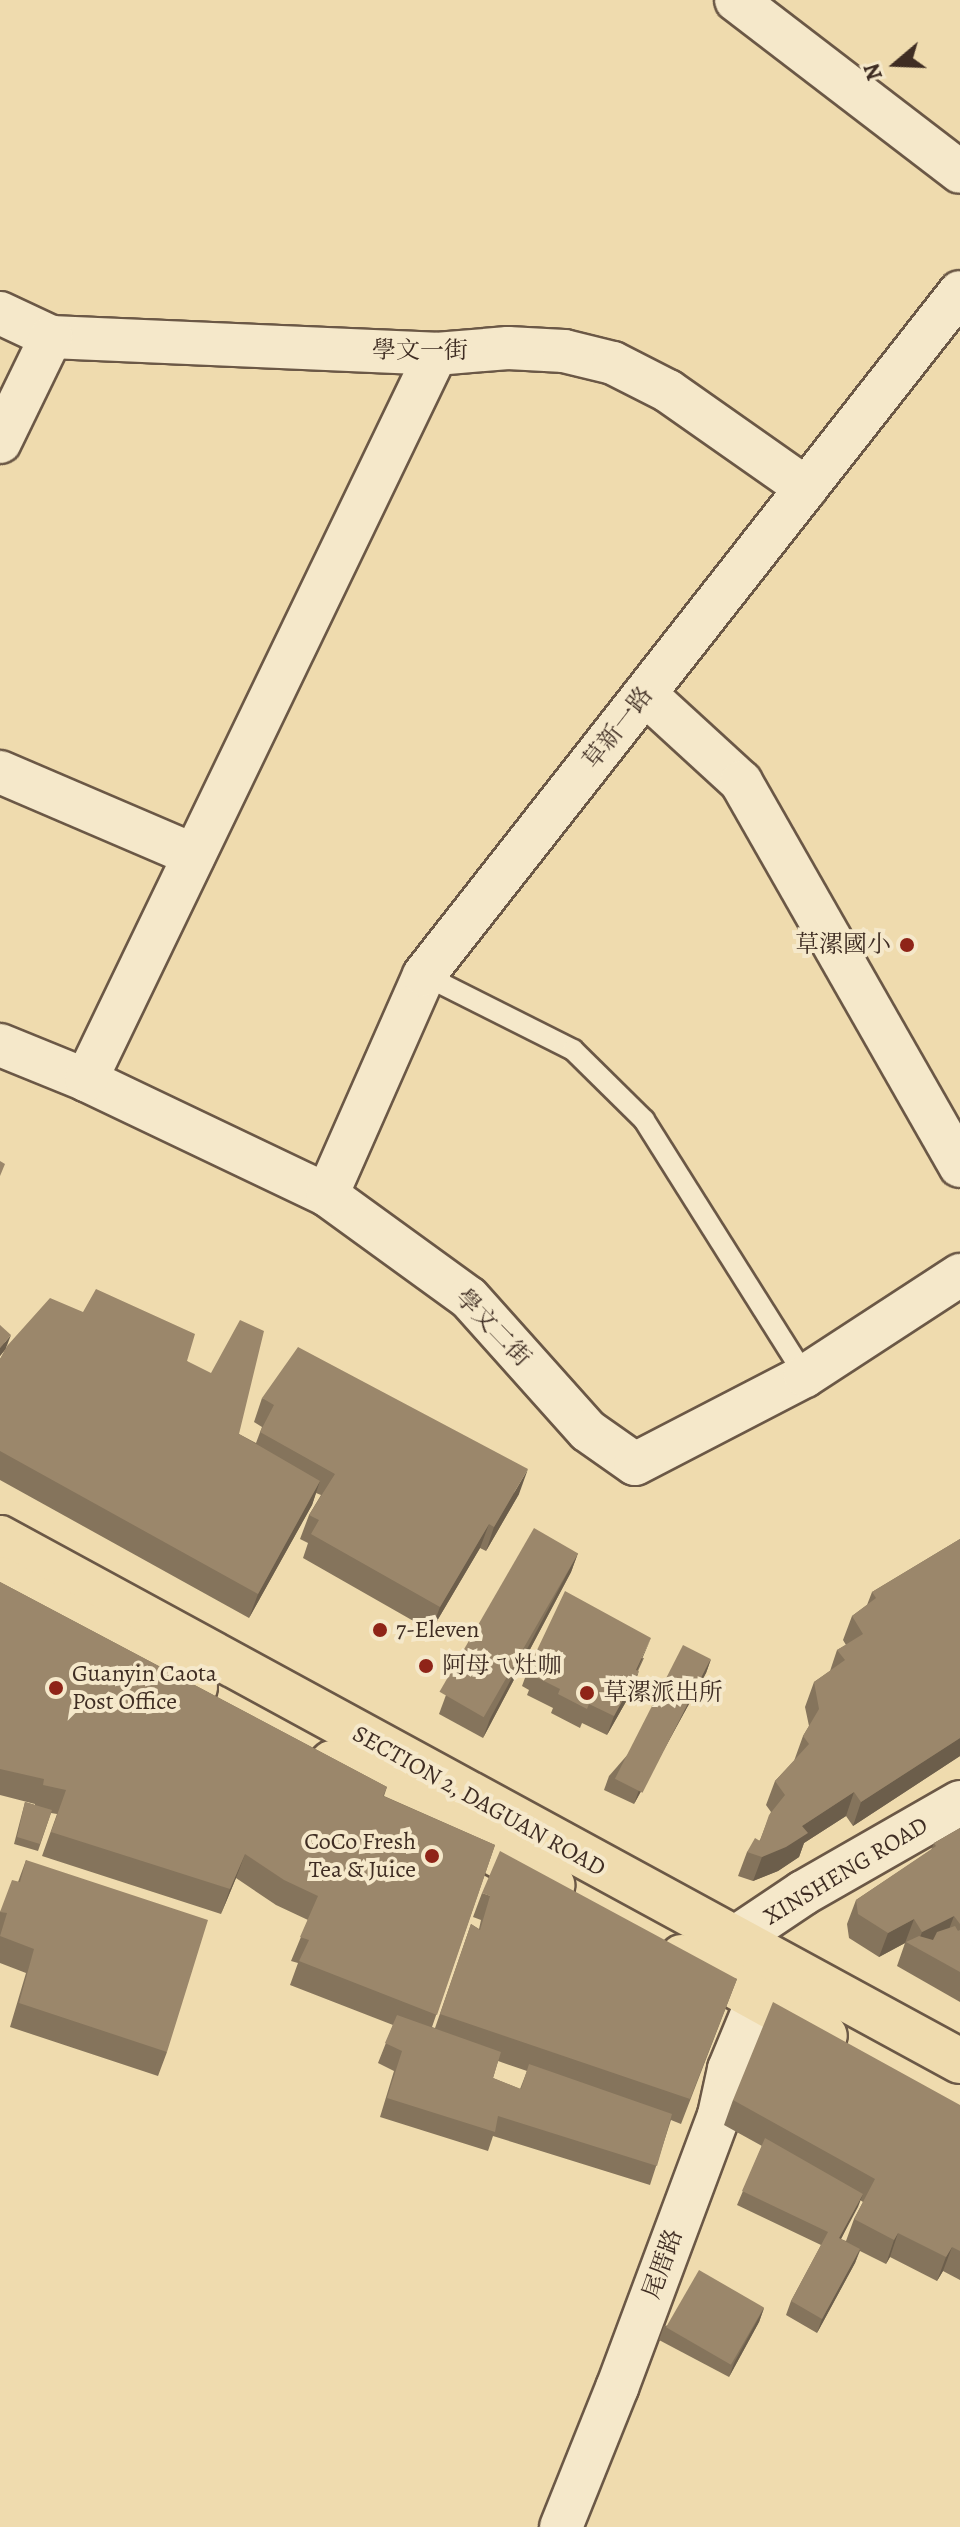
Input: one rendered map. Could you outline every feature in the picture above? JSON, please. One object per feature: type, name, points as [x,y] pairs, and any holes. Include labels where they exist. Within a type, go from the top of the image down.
[{"type":"main road","name":"SECTION 2, DAGUAN ROAD","points":[[0,1538],[960,2061]]},
{"type":"main road","name":"SECTION 2, DAGUAN ROAD","points":[[0,1579],[593,1908]]},
{"type":"main road","points":[[648,1938],[866,2059]]},
{"type":"street","points":[[736,0],[960,172]]},
{"type":"street","name":"草新一路","points":[[327,1195],[424,975],[960,292]]},
{"type":"street","name":"學文一街","points":[[0,313],[51,337],[436,354],[522,349],[564,351],[613,363],[668,391],[806,488]]},
{"type":"street","points":[[0,442],[51,337]]},
{"type":"street","points":[[86,1080],[436,354]]},
{"type":"street","points":[[645,694],[741,782],[960,1166]]},
{"type":"street","points":[[0,772],[194,855]]},
{"type":"street","name":"學文二街","points":[[0,1045],[86,1080],[327,1195],[469,1298],[588,1431],[635,1464],[805,1376],[960,1275]]},
{"type":"street","name":"XINSHENG ROAD","points":[[733,1940],[803,1893],[960,1803]]},
{"type":"street","points":[[733,1940],[758,1999]]},
{"type":"street","name":"尾厝路","points":[[561,2527],[655,2287],[719,2115],[729,2069],[758,1999]]},
{"type":"lane","points":[[424,975],[573,1050],[644,1120],[805,1376]]},
{"type":"building","points":[[96,1289],[195,1334],[187,1361],[211,1373],[240,1320],[264,1331],[239,1434],[320,1481],[258,1594],[0,1451],[0,1359],[7,1346],[50,1298],[83,1312]]},
{"type":"building","points":[[0,1325],[11,1335],[0,1348]]},
{"type":"building","points":[[298,1347],[528,1469],[494,1527],[489,1524],[440,1607],[311,1534],[319,1520],[309,1515],[335,1474],[260,1432],[274,1405],[262,1398]]},
{"type":"building","points":[[534,1528],[578,1554],[484,1717],[440,1692]]},
{"type":"building","points":[[960,1539],[960,1738],[861,1802],[854,1792],[802,1826],[808,1833],[786,1847],[762,1857],[747,1852],[755,1838],[760,1841],[769,1815],[785,1795],[775,1781],[809,1744],[803,1736],[819,1709],[814,1682],[845,1660],[837,1650],[863,1634],[852,1616],[876,1598],[872,1592]]},
{"type":"building","points":[[0,1582],[387,1787],[383,1796],[495,1845],[437,2015],[299,1961],[309,1940],[300,1937],[318,1896],[284,1880],[245,1854],[230,1889],[51,1832],[66,1790],[43,1785],[44,1779],[0,1769]]},
{"type":"building","points":[[565,1591],[651,1638],[636,1670],[639,1671],[614,1716],[589,1704],[587,1709],[558,1694],[560,1689],[534,1676],[537,1671],[529,1667]]},
{"type":"building","points":[[683,1645],[711,1659],[643,1793],[615,1779]]},
{"type":"building","points":[[25,1802],[52,1810],[40,1844],[17,1837]]},
{"type":"building","points":[[960,1828],[960,1924],[954,1916],[922,1932],[914,1919],[888,1933],[858,1914],[856,1900],[936,1846],[934,1843]]},
{"type":"building","points":[[500,1851],[737,1979],[690,2099],[440,2014],[471,1924],[480,1930],[490,1896],[482,1893]]},
{"type":"building","points":[[26,1860],[208,1920],[167,2052],[19,2003],[34,1949],[0,1936],[7,1913],[0,1912],[12,1880],[20,1882]]},
{"type":"building","points":[[955,1926],[960,1930],[960,1972],[906,1942],[919,1936],[933,1940],[937,1932]]},
{"type":"building","points":[[773,2002],[960,2105],[960,2251],[952,2247],[946,2257],[898,2233],[894,2240],[854,2219],[875,2179],[733,2100]]},
{"type":"building","points":[[397,2015],[501,2052],[493,2078],[521,2089],[529,2064],[672,2114],[657,2166],[498,2116],[495,2132],[387,2098],[402,2051],[385,2043]]},
{"type":"building","points":[[765,2138],[863,2194],[839,2238],[860,2249],[822,2319],[791,2301],[828,2232],[742,2191]]},
{"type":"building","points":[[699,2270],[764,2308],[731,2365],[666,2327]]},
{"type":"place","name":"草漯國小","points":[[907,945]]},
{"type":"place","name":"7-Eleven","points":[[380,1630]]},
{"type":"place","name":"阿母ㄟ灶咖","points":[[426,1666]]},
{"type":"place","name":"Guanyin Caota Post Office","points":[[56,1688]]},
{"type":"place","name":"草漯派出所","points":[[587,1693]]},
{"type":"place","name":"CoCo Fresh Tea & Juice","points":[[432,1856]]}]
